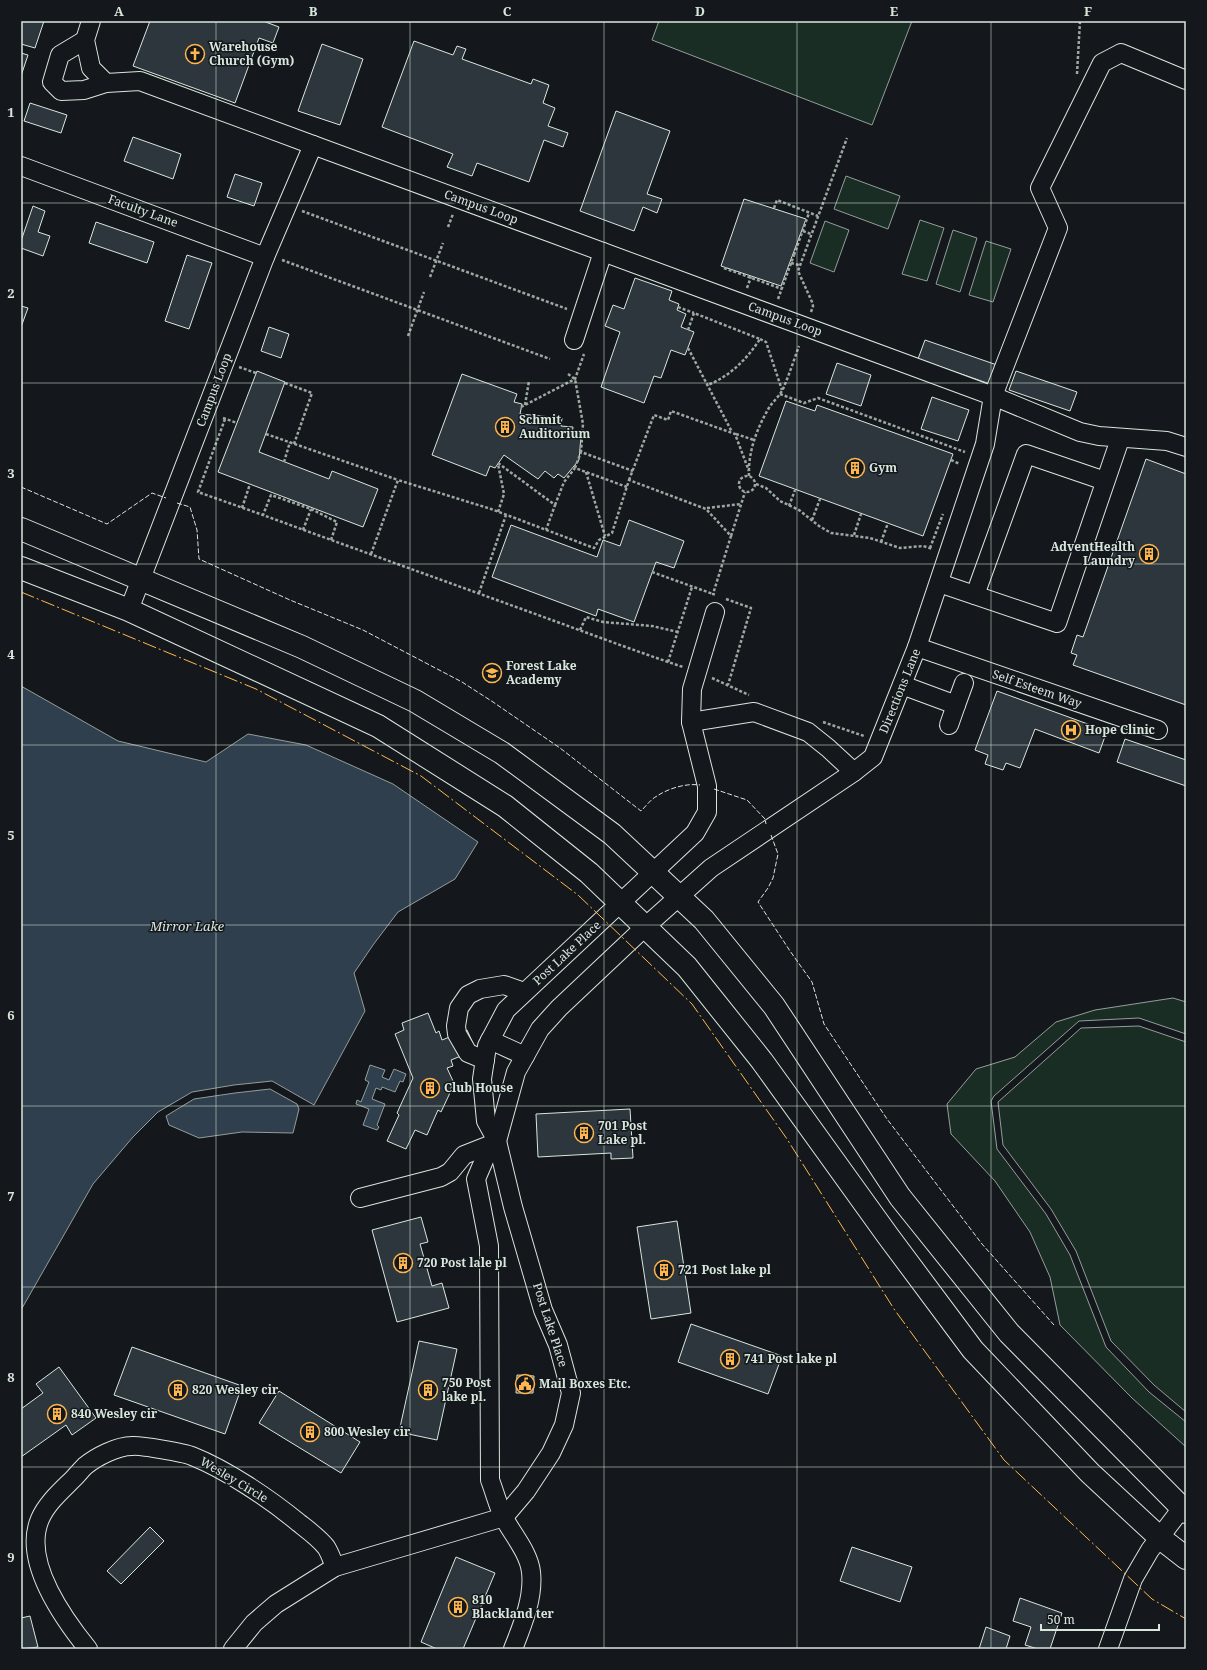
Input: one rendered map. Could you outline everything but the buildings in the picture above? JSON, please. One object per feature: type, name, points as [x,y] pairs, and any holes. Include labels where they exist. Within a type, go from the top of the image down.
[{"type":"main road","points":[[21,529],[302,647],[415,701],[502,753],[612,834],[704,920],[774,1006],[900,1197],[1009,1333],[1184,1510]]},
{"type":"main road","points":[[21,568],[128,610],[378,726],[505,806],[589,873],[687,967],[762,1061],[888,1236],[974,1350],[1090,1472],[1159,1537],[1186,1558]]},
{"type":"street","points":[[91,21],[85,40],[91,68],[106,84]]},
{"type":"street","points":[[85,40],[60,54],[52,82],[61,91],[84,90],[106,84],[140,81],[312,145]]},
{"type":"street","name":"Directions Lane","points":[[679,897],[711,868],[854,772],[873,757],[917,648],[939,583],[985,444],[993,396],[1058,228],[1040,188],[1102,63],[1121,53],[1186,80]]},
{"type":"street","name":"Campus Loop","points":[[128,610],[265,256],[312,145],[993,396],[1080,432],[1120,439],[1167,441],[1186,447]]},
{"type":"street","name":"Faculty Lane","points":[[21,166],[265,256]]},
{"type":"street","points":[[574,340],[603,252]]},
{"type":"street","points":[[939,583],[1057,623],[1120,439]]},
{"type":"street","points":[[975,595],[1026,454],[1105,481]]},
{"type":"street","name":"Post Lake Place","points":[[679,897],[559,1008],[540,1028],[516,1072],[494,1143],[476,1179],[488,1246],[490,1480],[504,1517],[526,1491],[551,1453],[564,1425],[571,1393],[558,1345],[543,1310],[494,1143],[486,1120],[482,1079],[487,1046],[506,1010],[695,833],[707,812],[707,786],[691,722],[692,689],[715,612]]},
{"type":"street","name":"Self Esteem Way","points":[[917,648],[1158,730]]},
{"type":"street","points":[[949,725],[964,683]]},
{"type":"street","points":[[902,685],[956,705]]},
{"type":"street","points":[[691,722],[754,712],[808,732],[854,772]]},
{"type":"street","points":[[485,1060],[468,1054],[457,1034],[456,1026],[459,1008],[468,995],[480,989],[504,986],[524,992]]},
{"type":"street","points":[[490,1040],[525,1056]]},
{"type":"street","points":[[360,1198],[441,1177],[450,1172],[464,1155],[494,1143]]},
{"type":"street","name":"Wesley Circle","points":[[88,1649],[71,1627],[54,1598],[38,1564],[35,1552],[36,1534],[40,1519],[49,1504],[85,1466],[102,1456],[117,1450],[132,1446],[190,1455],[217,1467],[282,1509],[308,1530],[325,1546],[335,1567]]},
{"type":"street","points":[[1108,1649],[1133,1579],[1159,1537],[1184,1510]]},
{"type":"street","points":[[233,1649],[254,1623],[276,1604],[335,1567],[504,1517],[527,1558],[531,1571],[531,1590],[513,1649]]},
{"type":"path","points":[[1076,82],[1080,21]]},
{"type":"path","points":[[809,318],[813,306],[799,276],[799,266],[848,138]]},
{"type":"path","points":[[774,208],[776,200],[818,216]]},
{"type":"path","points":[[299,216],[301,210],[568,310]]},
{"type":"path","points":[[772,314],[809,213]]},
{"type":"path","points":[[803,231],[811,234]]},
{"type":"path","points":[[430,277],[443,243]]},
{"type":"path","points":[[265,256],[276,258],[550,359]]},
{"type":"path","points":[[791,263],[799,266]]},
{"type":"path","points":[[724,268],[782,289]]},
{"type":"path","points":[[408,336],[424,292]]},
{"type":"path","points":[[678,307],[766,342],[782,390]]},
{"type":"path","points":[[688,330],[694,313]]},
{"type":"path","points":[[708,385],[728,375],[751,353],[760,339]]},
{"type":"path","points":[[749,476],[754,440],[763,418],[782,390],[799,346]]},
{"type":"path","points":[[688,348],[733,433],[749,471]]},
{"type":"path","points":[[546,530],[564,482],[576,468],[581,452],[583,424],[575,379],[568,374]]},
{"type":"path","points":[[521,407],[575,379]]},
{"type":"path","points":[[525,405],[529,381]]},
{"type":"path","points":[[284,462],[312,393],[285,384]]},
{"type":"path","points":[[780,394],[804,403],[818,398],[980,457]]},
{"type":"path","points":[[266,434],[398,480],[498,512],[594,548],[598,540],[612,533],[629,480],[654,415],[668,420],[671,411],[754,440]]},
{"type":"path","points":[[225,419],[198,492],[687,669]]},
{"type":"path","points":[[581,452],[633,471]]},
{"type":"path","points":[[951,460],[960,464]]},
{"type":"path","points":[[498,512],[504,494],[498,463],[555,505]]},
{"type":"path","points":[[576,468],[627,487]]},
{"type":"path","points":[[586,472],[605,536]]},
{"type":"path","points":[[745,492],[741,489],[740,481],[743,477],[749,476],[754,479],[756,484],[766,488],[780,501],[799,510],[819,526],[831,533],[870,538],[900,548],[922,546],[948,555]]},
{"type":"path","points":[[371,554],[398,480]]},
{"type":"path","points":[[629,480],[706,508],[742,504]]},
{"type":"path","points":[[242,508],[250,484]]},
{"type":"path","points":[[745,492],[753,490],[756,484]]},
{"type":"path","points":[[789,506],[795,490]]},
{"type":"path","points":[[713,594],[745,492]]},
{"type":"path","points":[[263,515],[271,496],[311,509],[337,522],[332,540]]},
{"type":"path","points":[[812,520],[820,499]]},
{"type":"path","points":[[706,508],[731,536]]},
{"type":"path","points":[[303,530],[311,509]]},
{"type":"path","points":[[854,535],[862,514]]},
{"type":"path","points":[[479,593],[506,515]]},
{"type":"path","points":[[881,542],[888,524]]},
{"type":"path","points":[[652,572],[751,608],[728,685]]},
{"type":"path","points":[[668,662],[692,587]]},
{"type":"path","points":[[580,630],[586,617],[603,622],[652,626],[678,632]]},
{"type":"green space","points":[[659,21],[912,21],[872,125],[652,40]]},
{"type":"green space","points":[[846,176],[900,196],[888,229],[834,209]]},
{"type":"green space","points":[[920,220],[944,228],[927,281],[902,274]]},
{"type":"green space","points":[[825,221],[849,230],[834,272],[810,263]]},
{"type":"green space","points":[[953,230],[977,238],[960,292],[936,284]]},
{"type":"green space","points":[[986,241],[1011,249],[993,302],[969,295]]},
{"type":"green space","points":[[1173,998],[1186,1002],[1186,1034],[1139,1018],[1079,1021],[994,1096],[991,1101],[997,1149],[1046,1214],[1070,1255],[1106,1347],[1149,1392],[1186,1422],[1186,1447],[1132,1398],[1060,1325],[1050,1277],[1030,1232],[995,1181],[951,1134],[947,1104],[976,1069],[1015,1057],[1056,1022],[1095,1010]]},
{"type":"green space","points":[[1139,1026],[1186,1042],[1186,1412],[1154,1385],[1111,1341],[1076,1251],[1051,1209],[1003,1145],[998,1102],[1081,1028]]},
{"type":"water","name":"Mirror Lake","points":[[21,686],[118,741],[206,762],[248,734],[306,745],[393,784],[478,842],[455,879],[398,912],[354,973],[365,1011],[314,1105],[272,1081],[234,1085],[192,1092],[158,1112],[133,1137],[93,1184],[21,1310]]},
{"type":"water","points":[[370,1065],[385,1070],[382,1077],[389,1080],[394,1069],[406,1074],[403,1082],[400,1081],[395,1092],[382,1087],[381,1090],[376,1088],[372,1099],[385,1104],[377,1125],[379,1127],[377,1130],[363,1125],[369,1109],[356,1104],[357,1100],[361,1102],[369,1082],[365,1080]]},
{"type":"water","points":[[270,1089],[297,1104],[299,1109],[293,1133],[242,1132],[199,1138],[169,1125],[166,1116],[194,1099]]},
{"type":"fence","points":[[21,487],[107,524],[152,493],[166,498]]},
{"type":"fence","points":[[177,503],[190,507],[197,530],[199,559],[290,600],[363,630],[462,682],[560,748],[641,811],[653,799],[662,793],[684,785],[700,785]]},
{"type":"fence","points":[[714,789],[747,800],[765,819],[766,824]]},
{"type":"fence","points":[[771,835],[778,854],[773,878],[758,902],[812,982],[824,1024],[887,1119],[982,1244],[1054,1325]]},
{"type":"power","points":[[21,592],[256,689],[421,776],[578,895],[692,1004],[787,1139],[894,1309],[1004,1460],[1152,1599],[1186,1619]]},
{"type":"place","name":"Warehouse Church (Gym)","points":[[195,54]]},
{"type":"place","name":"Schmit Auditorium","points":[[505,427]]},
{"type":"place","name":"Gym","points":[[855,468]]},
{"type":"place","name":"AdventHealth Laundry","points":[[1149,554]]},
{"type":"place","name":"Forest Lake Academy","points":[[492,673]]},
{"type":"place","name":"Hope Clinic","points":[[1071,730]]},
{"type":"place","name":"Club House","points":[[430,1088]]},
{"type":"place","name":"701 Post Lake pl.","points":[[584,1133]]},
{"type":"place","name":"720 Post lale pl","points":[[403,1263]]},
{"type":"place","name":"721 Post lake pl","points":[[664,1270]]},
{"type":"place","name":"741 Post lake pl","points":[[730,1359]]},
{"type":"place","name":"Mail Boxes Etc.","points":[[525,1384]]},
{"type":"place","name":"820 Wesley cir","points":[[178,1390]]},
{"type":"place","name":"750 Post lake pl.","points":[[428,1390]]},
{"type":"place","name":"840 Wesley cir","points":[[57,1414]]},
{"type":"place","name":"800 Wesley cir","points":[[310,1432]]},
{"type":"place","name":"810 Blackland ter","points":[[458,1607]]}]
